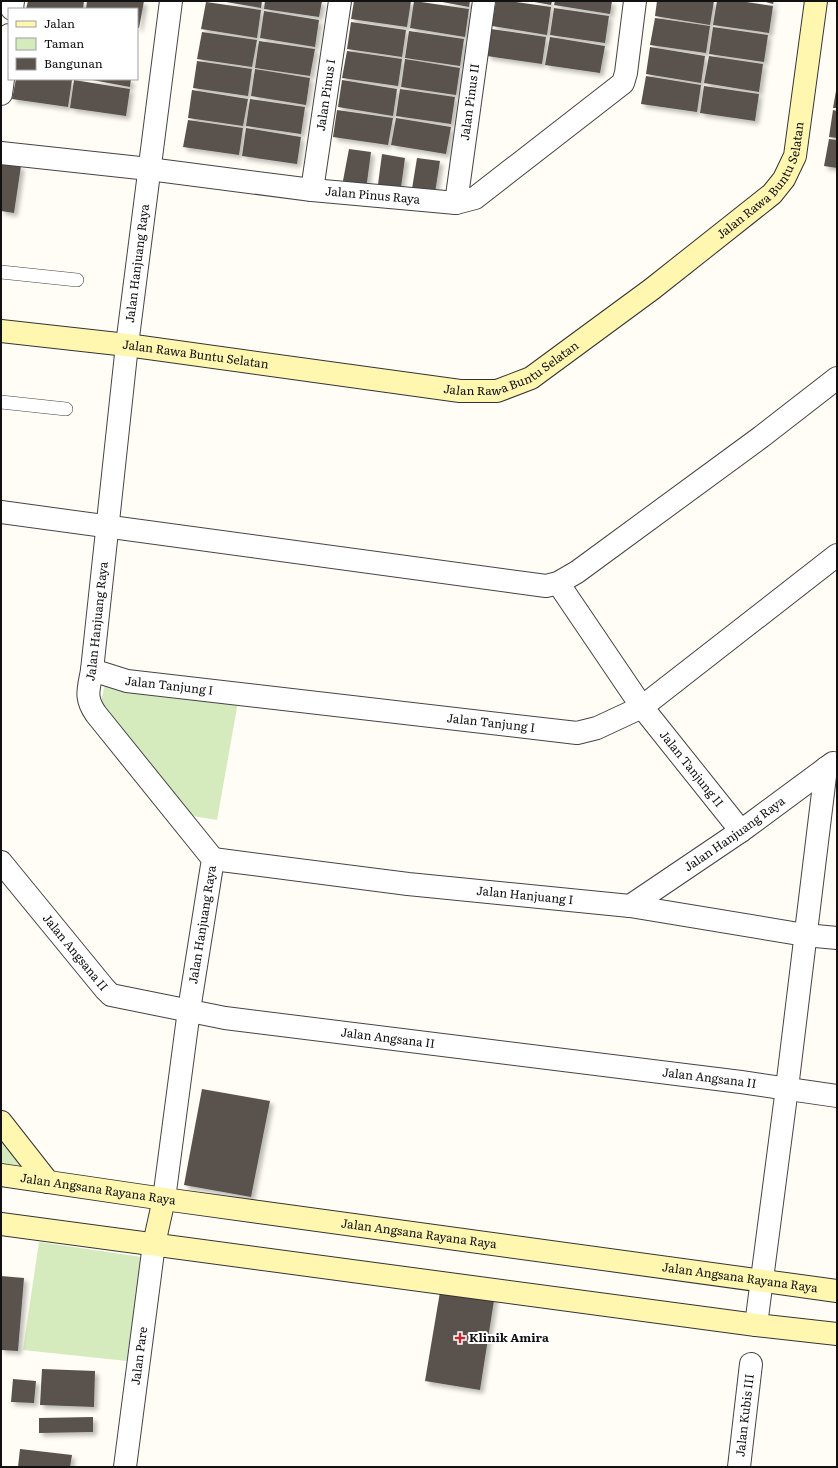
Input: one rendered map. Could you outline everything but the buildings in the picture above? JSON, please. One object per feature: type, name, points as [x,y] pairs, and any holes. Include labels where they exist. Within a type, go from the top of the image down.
[{"type":"street","name":"Jalan Hanjuang Raya","points":[[164,1199],[189,1010],[213,859],[90,705],[88,696],[126,345],[172,1]]},
{"type":"street","name":"Jalan Pinus I","points":[[312,190],[340,1]]},
{"type":"street","name":"Jalan Pinus II","points":[[456,202],[484,1]]},
{"type":"street","name":"Jalan Pinus Raya","points":[[1,153],[149,169],[312,190],[456,202],[475,198],[623,83],[626,73],[635,1]]},
{"type":"street","name":"Jalan Rawa Buntu Selatan","points":[[1,331],[126,345],[460,391],[497,391],[531,378],[652,289],[772,194],[784,179],[795,156],[816,1]]},
{"type":"street","points":[[1,94],[8,42]]},
{"type":"street","points":[[1,512],[546,586],[558,583],[577,572],[761,437],[837,378]]},
{"type":"street","name":"Jalan Tanjung I","points":[[92,670],[127,681],[577,733],[596,728],[642,707],[837,555]]},
{"type":"street","name":"Jalan Tanjung II","points":[[558,583],[642,707],[741,831]]},
{"type":"street","name":"Jalan Hanjuang Raya","points":[[630,906],[741,831],[831,764]]},
{"type":"street","points":[[756,1325],[787,1088],[805,934],[831,764]]},
{"type":"street","name":"Jalan Hanjuang I","points":[[213,859],[408,884],[630,906],[837,938]]},
{"type":"street","name":"Jalan Angsana II","points":[[1,862],[111,995],[225,1018],[787,1088],[837,1096]]},
{"type":"street","points":[[1,1122],[48,1182]]},
{"type":"street","name":"Jalan Angsana Rayana Raya","points":[[1,1175],[164,1199],[837,1291]]},
{"type":"street","points":[[154,1244],[164,1199]]},
{"type":"street","points":[[1,1224],[756,1325],[837,1334]]},
{"type":"street","name":"Jalan Pare","points":[[125,1467],[154,1244]]},
{"type":"street","name":"Jalan Kubis III","points":[[739,1467],[751,1364]]},
{"type":"lane","points":[[1,272],[77,280]]},
{"type":"lane","points":[[1,402],[66,409]]},
{"type":"green space","points":[[105,684],[238,702],[217,820],[193,816],[101,702]]},
{"type":"green space","points":[[1,1125],[48,1182],[1,1179]]},
{"type":"green space","points":[[39,1242],[142,1257],[127,1361],[23,1350]]},
{"type":"place","name":"Klinik Amira","points":[[460,1338]]}]
